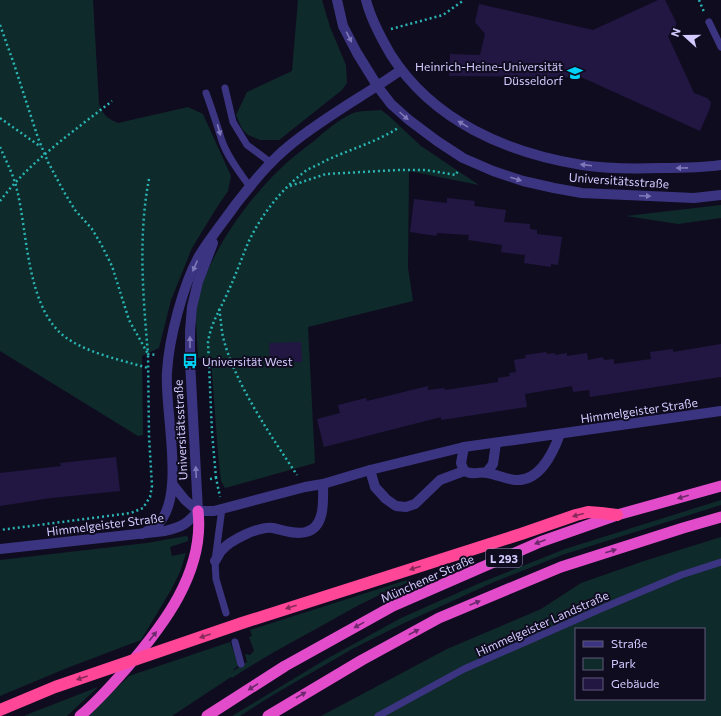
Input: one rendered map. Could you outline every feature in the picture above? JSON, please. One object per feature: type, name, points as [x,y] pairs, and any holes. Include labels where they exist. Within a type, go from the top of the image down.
[{"type":"highway","name":"Münchener Straße","points":[[207,716],[285,666],[393,606],[540,542],[617,515],[721,486]]},
{"type":"highway","points":[[80,716],[111,686],[160,627],[193,565],[200,525],[198,511]]},
{"type":"highway","points":[[0,710],[55,687],[242,623],[514,537],[576,515],[594,512],[617,515]]},
{"type":"highway","name":"L 293","points":[[268,716],[362,660],[439,618],[561,567],[721,517]]},
{"type":"street","name":"Universitätsstraße","points":[[336,0],[343,26],[357,53],[390,104],[437,141],[463,158],[493,171],[523,181],[582,193],[694,198],[721,196]]},
{"type":"street","name":"Universitätsstraße","points":[[366,0],[382,39],[401,70],[429,100],[453,119],[476,132],[531,153],[582,165],[624,169],[700,168],[721,165]]},
{"type":"street","name":"Universitätsstraße","points":[[142,534],[158,524],[170,502],[174,475],[167,403],[167,372],[170,345],[181,304],[199,256],[223,221],[270,162],[288,146],[327,118],[378,87],[401,70]]},
{"type":"street","name":"Universitätsstraße","points":[[198,511],[190,361],[192,307],[198,282],[223,221]]},
{"type":"street","name":"Himmelgeister Straße","points":[[0,549],[142,534],[179,528],[189,522],[198,511],[214,511],[464,447],[721,411]]},
{"type":"street","points":[[464,447],[461,463],[464,471],[470,474],[486,473],[516,480],[526,479],[534,475],[542,467],[554,450],[560,434]]},
{"type":"street","points":[[486,473],[493,464],[496,443]]},
{"type":"street","points":[[370,470],[375,486],[386,499],[396,506],[406,507],[415,504],[440,480],[464,471]]},
{"type":"street","points":[[215,562],[221,551],[251,531],[262,528],[273,528],[282,531],[306,532],[315,527],[320,520],[324,503],[322,484]]},
{"type":"street","name":"Universitätsstraße","points":[[173,486],[180,495],[198,511]]},
{"type":"lane","points":[[709,22],[721,47]]},
{"type":"lane","points":[[225,88],[233,122],[247,145],[270,162]]},
{"type":"lane","points":[[206,93],[222,142],[236,167],[250,187]]},
{"type":"lane","points":[[222,508],[215,562],[216,579],[226,613]]},
{"type":"lane","name":"Himmelgeister Landstraße","points":[[378,716],[464,669],[681,575],[721,562]]},
{"type":"lane","points":[[235,642],[241,664]]},
{"type":"path","points":[[379,32],[443,15],[464,0]]},
{"type":"path","points":[[0,25],[45,155],[75,210],[92,229],[101,244],[112,266],[129,320],[148,354]]},
{"type":"path","points":[[0,201],[45,155],[112,101]]},
{"type":"path","points":[[0,118],[42,148]]},
{"type":"path","points":[[216,478],[212,432],[208,342],[210,328],[257,226],[272,204],[288,186],[308,170],[336,155],[382,137],[409,120]]},
{"type":"path","points":[[0,147],[15,184],[28,256],[43,310],[54,325],[67,338],[85,348],[148,368]]},
{"type":"path","points":[[288,186],[326,174],[426,170],[456,175],[463,158]]},
{"type":"path","points":[[0,530],[131,513],[143,508],[150,497],[152,486],[149,436],[148,354],[142,284],[145,202],[149,179]]},
{"type":"path","points":[[219,309],[223,336],[234,369],[257,411],[305,487]]},
{"type":"path","points":[[149,436],[154,434]]},
{"type":"green space","points":[[0,0],[93,0],[99,104],[104,114],[108,118],[118,123],[188,107],[203,114],[231,176],[228,191],[192,248],[171,300],[159,348],[142,356],[143,435],[138,436],[0,351]]},
{"type":"green space","points":[[298,0],[322,0],[330,27],[346,65],[347,83],[342,90],[279,140],[260,140],[248,135],[242,129],[236,115],[247,92],[292,71]]},
{"type":"green space","points":[[381,110],[421,146],[479,185],[409,171],[408,268],[413,301],[308,327],[315,463],[225,488],[221,481],[218,454],[211,359],[198,358],[196,314],[201,288],[207,272],[223,240],[233,225],[255,196],[283,166],[336,123],[351,114]]},
{"type":"green space","points":[[721,205],[721,218],[678,224],[626,216]]},
{"type":"green space","points":[[721,500],[721,505],[562,555],[494,582],[404,623],[354,648],[240,716],[232,716],[323,661],[401,618],[480,583],[565,549]]},
{"type":"green space","points":[[186,536],[188,537],[188,541],[170,547],[172,556],[186,553],[180,572],[171,590],[141,640],[67,668],[0,696],[0,560],[147,543]]},
{"type":"green space","points":[[721,537],[721,716],[321,716],[447,649],[541,609],[581,583],[644,561]]},
{"type":"green space","points":[[410,579],[410,582],[356,607],[278,650],[232,678],[231,677],[172,716],[88,716],[129,676],[230,642],[239,665],[233,671],[247,662],[245,654],[250,655],[254,651],[249,637],[252,636],[250,630]]},
{"type":"green space","points":[[98,687],[67,716],[24,716],[31,713]]},
{"type":"building","points":[[658,0],[665,0],[676,22],[676,26],[668,36],[694,93],[707,98],[711,102],[700,131],[581,77],[449,76],[450,54],[480,55],[485,34],[475,22],[479,4],[593,30]]},
{"type":"building","points":[[447,198],[475,201],[474,206],[506,210],[504,222],[530,224],[530,229],[537,230],[537,234],[562,237],[558,265],[551,264],[551,267],[524,263],[525,255],[501,252],[502,245],[468,240],[469,235],[437,233],[436,236],[410,232],[414,199],[447,203]]},
{"type":"building","points":[[301,342],[302,362],[270,363],[269,343]]},
{"type":"building","points":[[721,344],[721,377],[590,397],[589,390],[573,392],[572,386],[525,394],[527,407],[441,420],[441,417],[324,447],[317,419],[340,413],[338,405],[366,398],[367,401],[428,386],[428,390],[444,388],[445,390],[498,382],[498,378],[510,376],[509,373],[516,372],[514,360],[526,358],[525,355],[546,352],[547,354],[555,353],[555,355],[567,353],[567,356],[587,353],[588,360],[603,357],[604,360],[614,359],[614,364],[651,359],[650,352],[673,349],[673,352]]},
{"type":"building","points":[[116,457],[120,491],[51,498],[0,506],[0,473],[61,466],[60,463]]},
{"type":"place","name":"Heinrich-Heine-Universität Düsseldorf","points":[[575,73]]},
{"type":"place","name":"Universität West","points":[[190,361]]}]
